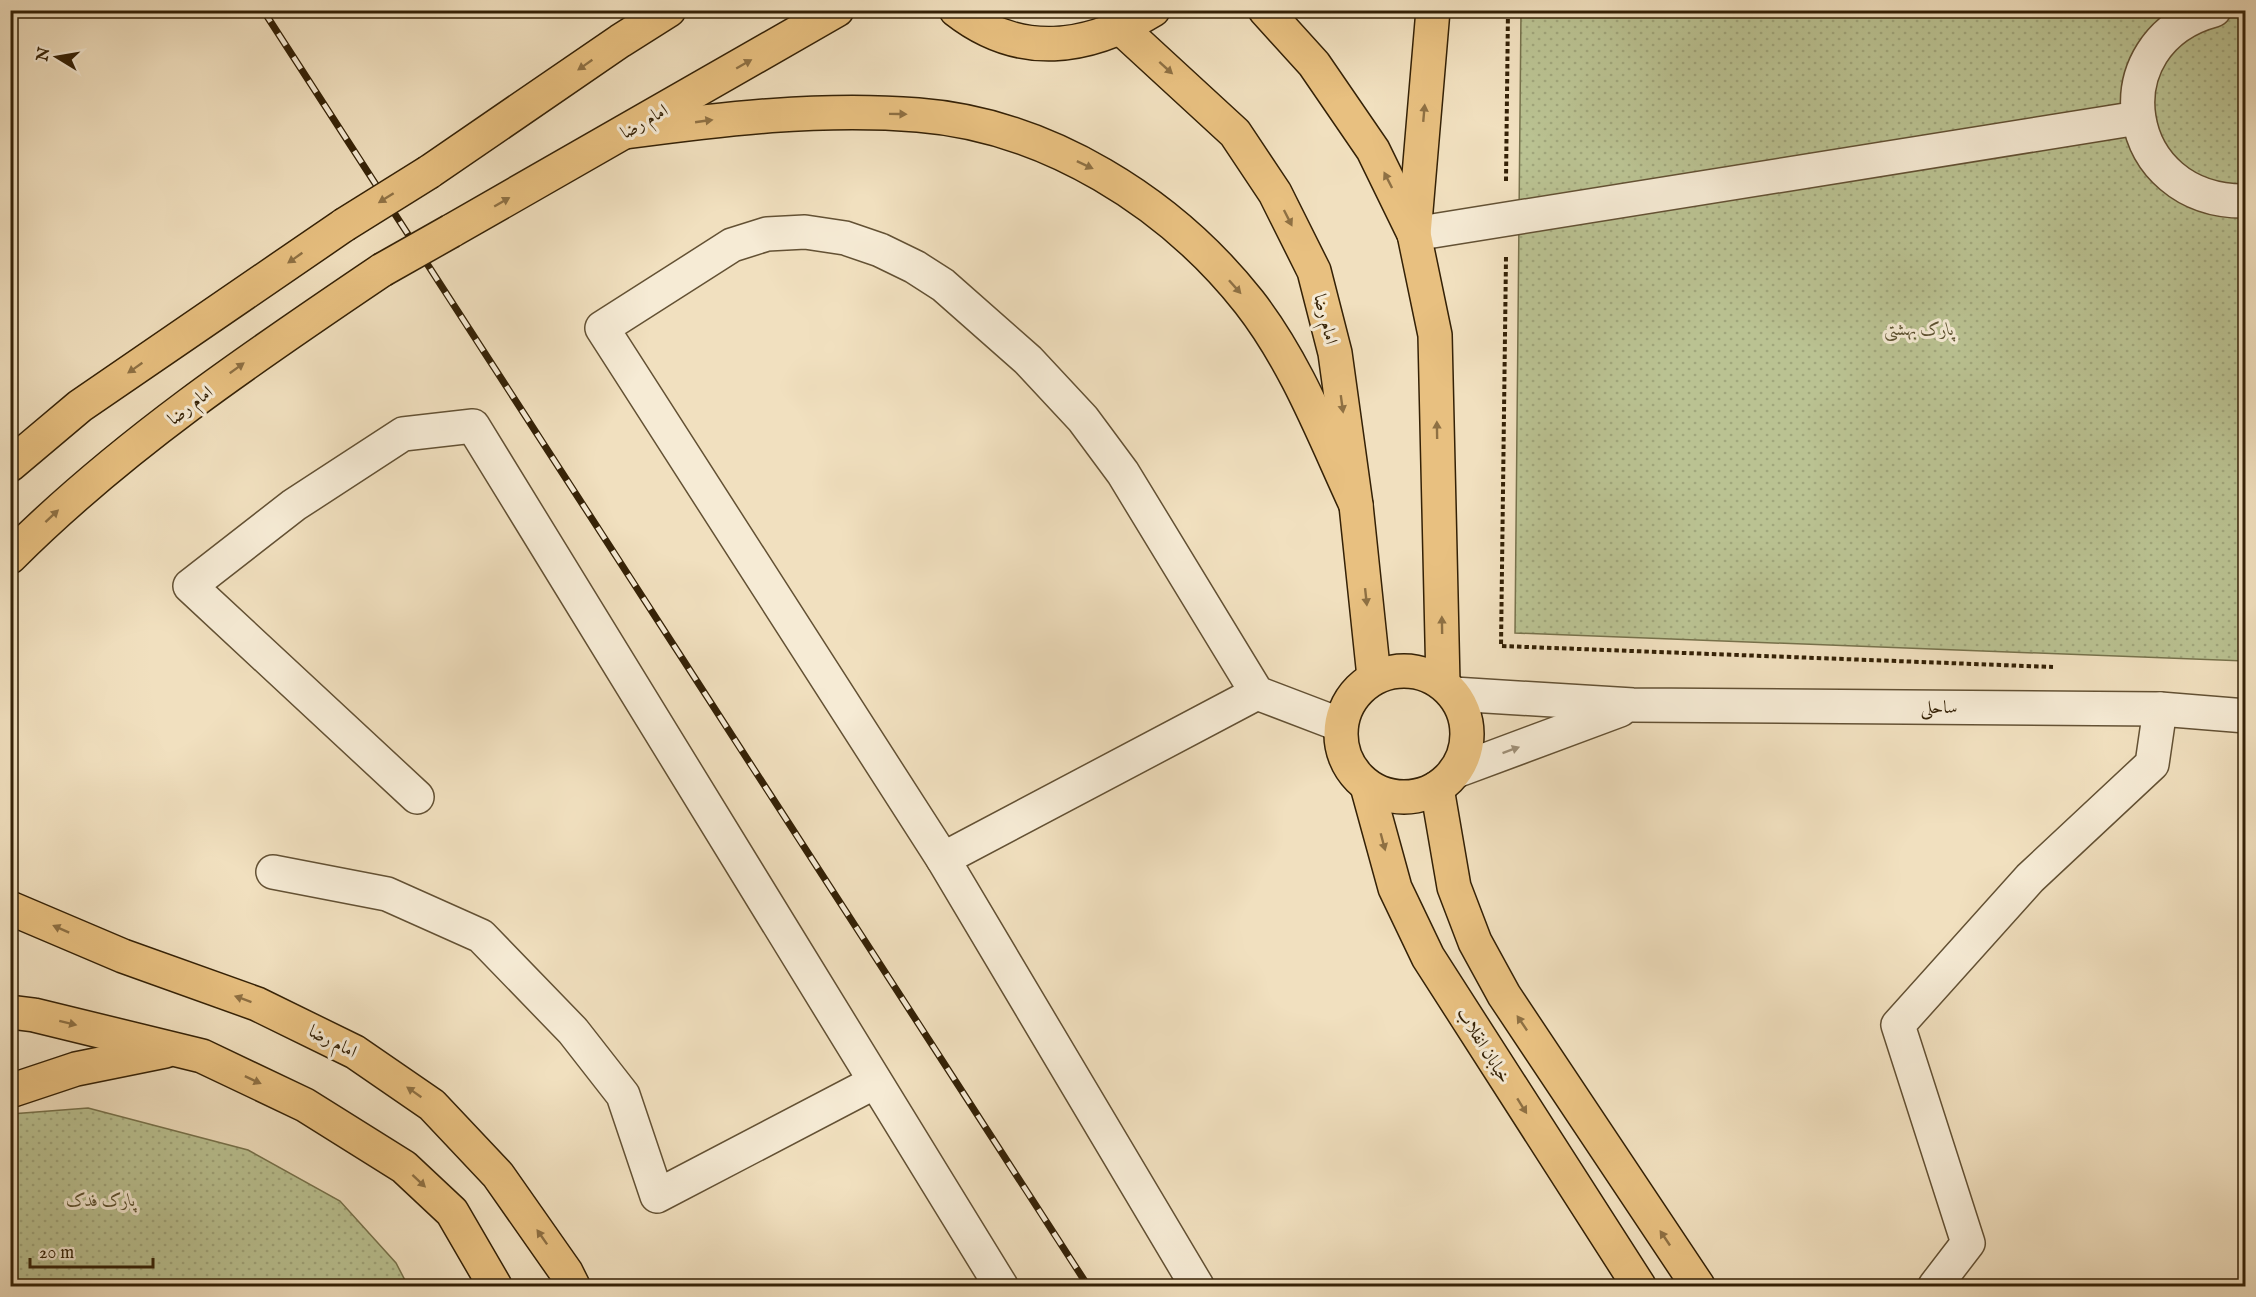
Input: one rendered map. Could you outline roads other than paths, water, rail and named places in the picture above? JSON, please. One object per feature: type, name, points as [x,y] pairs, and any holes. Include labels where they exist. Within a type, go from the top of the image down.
[{"type":"main road","points":[[620,40],[638,10]]},
{"type":"main road","points":[[10,465],[80,406],[344,225],[429,172],[620,40],[669,10]]},
{"type":"main road","name":"امام رضا","points":[[10,557],[54,513],[237,368],[382,270],[837,10]]},
{"type":"main road","points":[[956,10],[971,21],[1007,37],[1045,44],[1085,41],[1122,29],[1153,10]]},
{"type":"main road","points":[[1266,10],[1314,64],[1373,150],[1414,234],[1435,335],[1449,689]]},
{"type":"main road","points":[[1414,234],[1432,10]]},
{"type":"main road","name":"امام رضا","points":[[1122,29],[1235,133],[1275,192],[1314,271],[1335,353],[1356,505],[1374,677]]},
{"type":"main road","points":[[625,132],[732,117],[829,112],[919,115],[971,123],[1032,141],[1092,168],[1140,198],[1199,246],[1249,302],[1294,369],[1356,505]]},
{"type":"main road","points":[[1409,670],[1427,674],[1449,689],[1464,712],[1468,732],[1465,752],[1447,779],[1414,797],[1390,796],[1367,786],[1355,774],[1346,759],[1341,742],[1341,725],[1346,708],[1355,693],[1374,677],[1391,671],[1409,670]]},
{"type":"main road","points":[[1447,779],[1454,887],[1475,942],[1504,995],[1698,1287]]},
{"type":"main road","name":"خیابان انقلاب","points":[[1367,786],[1395,888],[1428,957],[1639,1287]]},
{"type":"main road","name":"امام رضا","points":[[10,908],[123,956],[257,1004],[356,1052],[432,1105],[498,1175],[566,1272],[573,1287]]},
{"type":"main road","points":[[10,1012],[202,1056],[305,1105],[404,1167],[452,1212],[495,1287]]},
{"type":"main road","points":[[10,1091],[76,1069],[175,1049]]},
{"type":"street","points":[[2214,10],[2197,15],[2175,28],[2157,46],[2145,68],[2138,93],[2138,118],[2145,143],[2158,164],[2176,182],[2198,195],[2223,201],[2246,201]]},
{"type":"street","points":[[1414,234],[2138,118]]},
{"type":"street","points":[[1197,1287],[943,859],[602,328],[732,245],[767,234],[806,232],[845,238],[879,250],[915,267],[950,291],[1028,360],[1083,419],[1123,473],[1257,693],[1341,725]]},
{"type":"street","points":[[417,797],[190,586],[294,505],[403,434],[473,426],[1001,1287]]},
{"type":"street","name":"ساحلی","points":[[1449,689],[1633,705],[2160,709],[2246,716]]},
{"type":"street","points":[[943,859],[1257,693]]},
{"type":"street","points":[[1447,779],[1633,705]]},
{"type":"street","points":[[1935,1287],[1968,1243],[1898,1025],[2030,878],[2152,764],[2160,709]]},
{"type":"street","points":[[273,872],[387,894],[481,936],[573,1031],[623,1095],[657,1196],[875,1082]]},
{"type":"railway","points":[[263,10],[1088,1286]]},
{"type":"park label","name":"پارک بهشتی","points":[[1919,329]]},
{"type":"park label","name":"پارک فدک","points":[[101,1200]]}]
